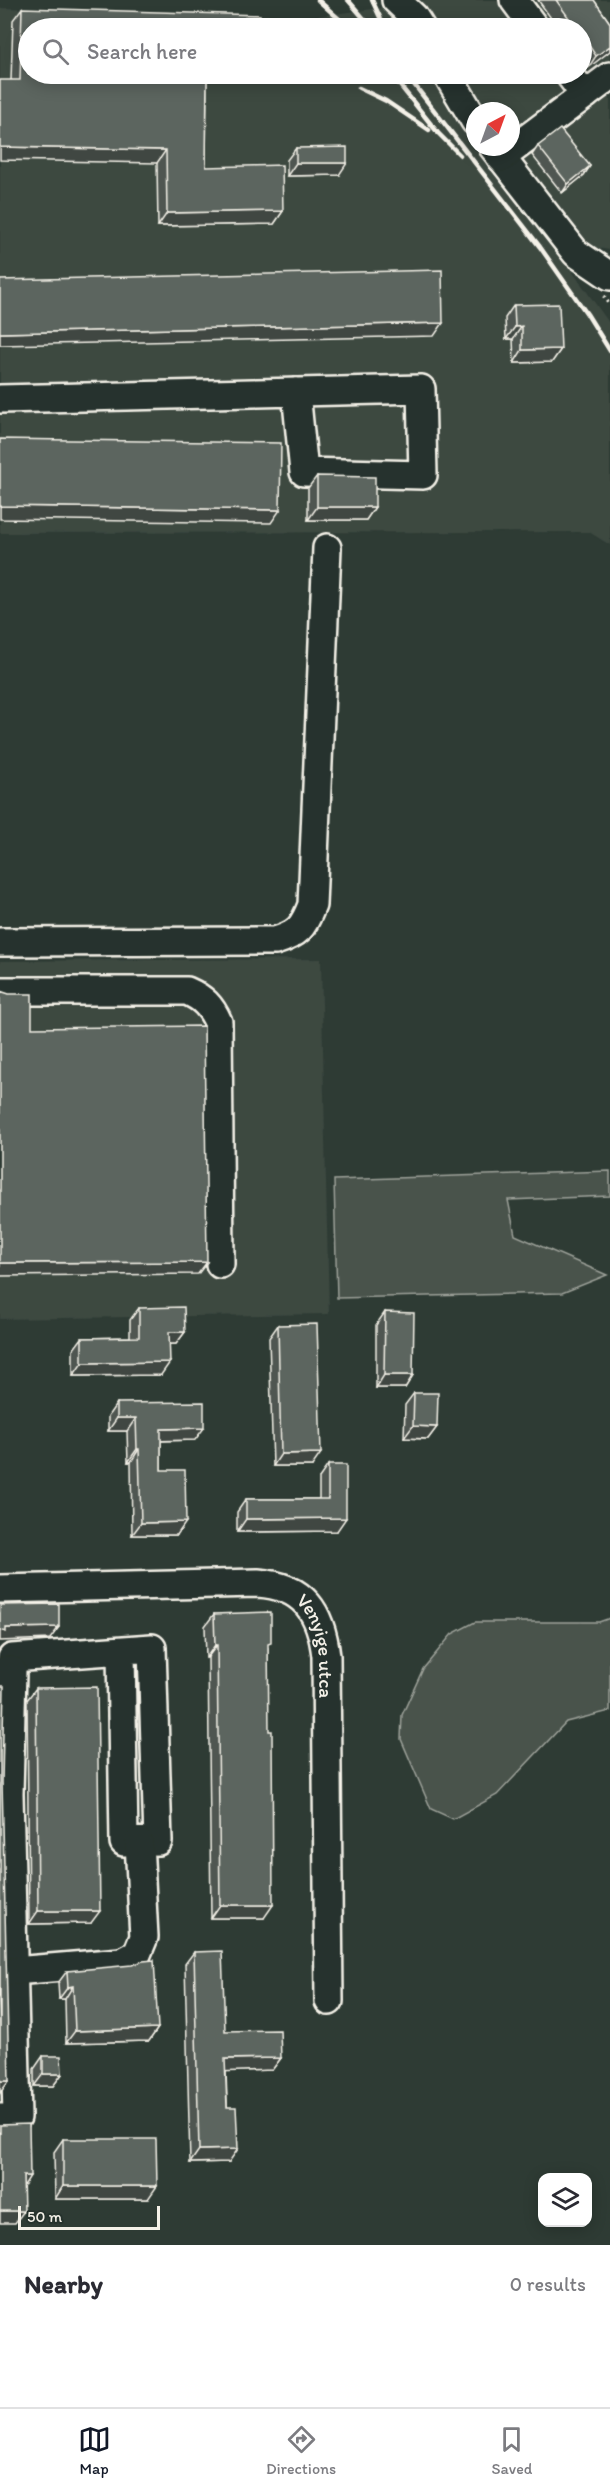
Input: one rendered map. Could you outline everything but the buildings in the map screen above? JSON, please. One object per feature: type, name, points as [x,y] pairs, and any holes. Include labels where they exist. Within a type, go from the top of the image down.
[{"type":"street","points":[[514,0],[528,18]]},
{"type":"street","points":[[399,1],[415,18]]},
{"type":"street","points":[[453,84],[466,105]]},
{"type":"street","points":[[520,137],[601,86]]},
{"type":"street","points":[[500,156],[576,253],[610,276]]},
{"type":"street","points":[[0,399],[421,389],[423,475],[304,472],[296,392]]},
{"type":"street","points":[[0,942],[275,942],[294,936],[305,922],[312,905],[327,548]]},
{"type":"street","points":[[0,991],[187,991],[202,997],[212,1009],[218,1022],[220,1264]]},
{"type":"street","name":"Venyige utca","points":[[0,1589],[258,1583],[289,1588],[304,1600],[316,1615],[325,1641],[329,2001]]},
{"type":"street","points":[[6,1665],[152,1648],[158,1841],[139,1842],[144,1937],[137,1954],[122,1962],[14,1971]]},
{"type":"street","points":[[0,2118],[17,2117],[9,1794],[12,1670],[6,1665]]},
{"type":"shaded area","points":[[417,0],[610,0],[610,250],[591,247],[520,156],[520,102],[479,102],[468,84],[592,84],[592,18],[428,18]]},
{"type":"shaded area","points":[[389,7],[396,18],[18,18],[18,84],[436,84],[466,131],[466,156],[482,156],[572,271],[610,324],[610,545],[589,532],[0,533],[0,8],[317,16]]},
{"type":"shaded area","points":[[321,959],[329,1314],[0,1319],[0,961]]},
{"type":"shaded area","points":[[610,1171],[610,1196],[508,1200],[515,1235],[607,1275],[562,1293],[337,1298],[334,1180]]},
{"type":"shaded area","points":[[610,1618],[610,1711],[566,1722],[497,1795],[453,1819],[431,1809],[401,1739],[402,1715],[423,1669],[452,1634],[475,1622],[599,1622]]},
{"type":"railway","points":[[318,0],[338,18]]},
{"type":"railway","points":[[348,0],[363,18]]},
{"type":"railway","points":[[372,0],[380,18]]},
{"type":"railway","points":[[399,84],[438,133],[460,155]]},
{"type":"railway","points":[[414,84],[540,247],[610,351]]},
{"type":"railway","points":[[359,88],[386,101],[429,130]]}]
